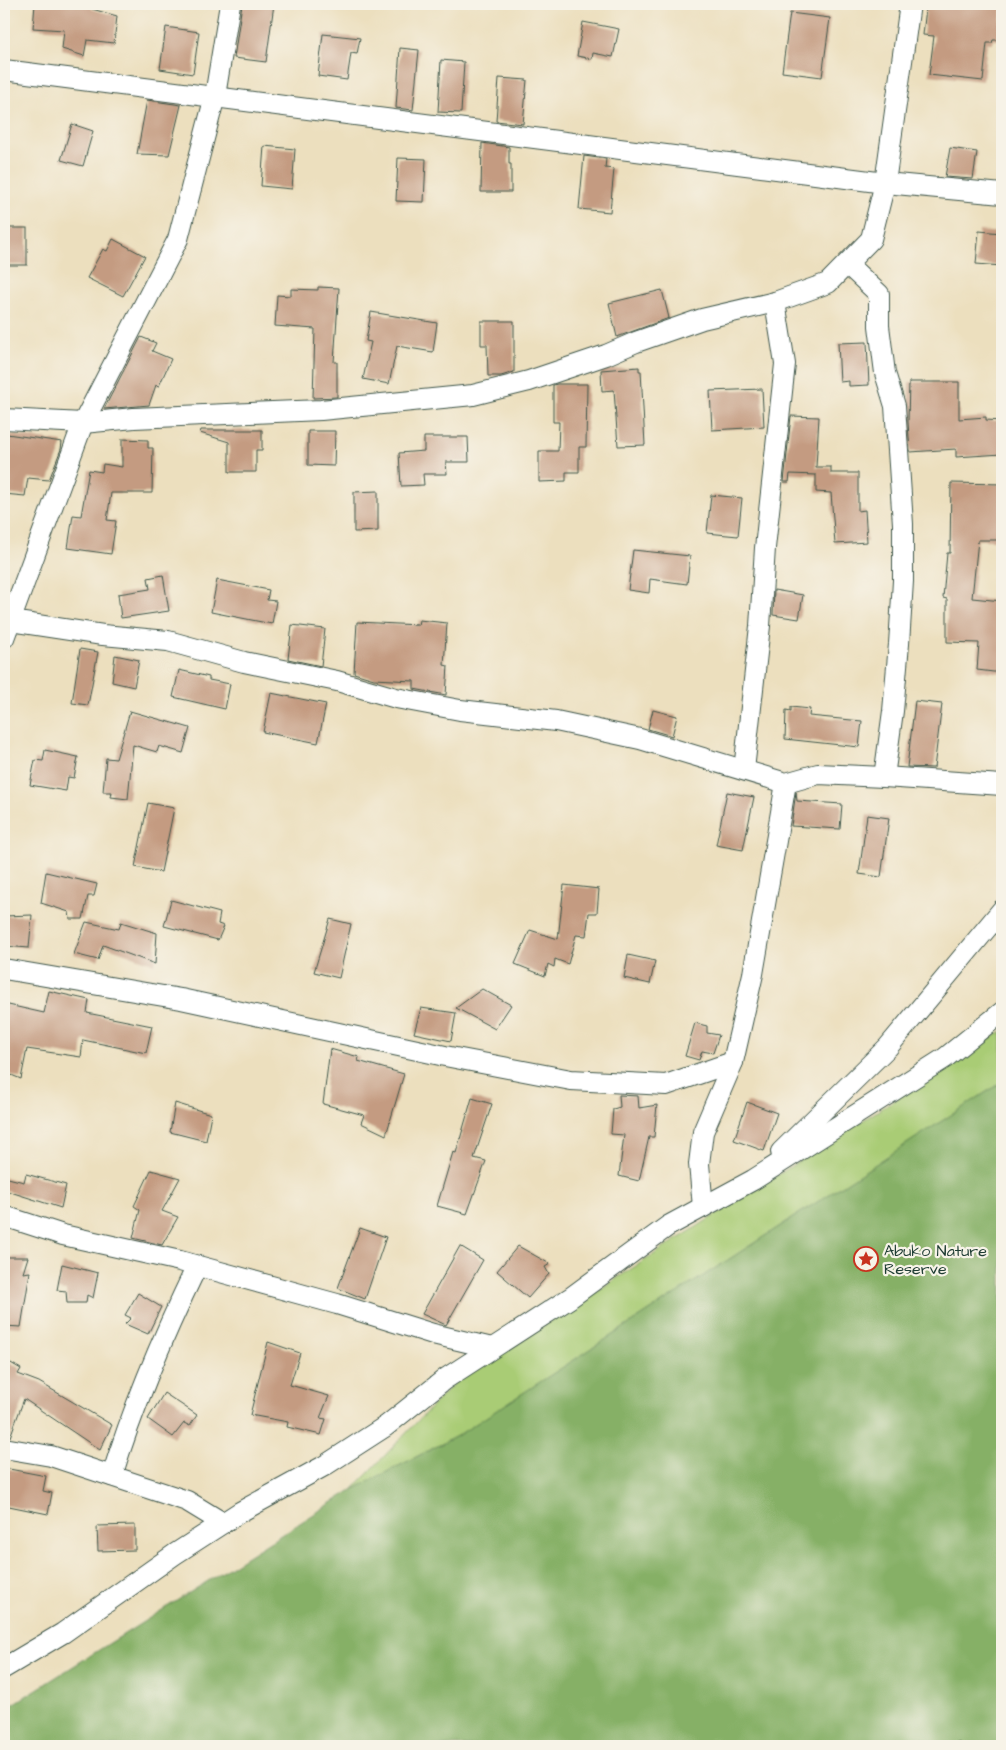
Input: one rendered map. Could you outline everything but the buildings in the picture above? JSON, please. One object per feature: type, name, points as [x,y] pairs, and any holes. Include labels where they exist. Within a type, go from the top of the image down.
[{"type":"street","points":[[230,4],[215,96],[178,238],[84,423],[6,626],[168,641],[244,662],[337,681],[405,699],[460,710],[556,721],[640,738],[786,783],[818,774],[1002,785]]},
{"type":"street","points":[[4,419],[84,423],[134,418],[321,410],[473,395],[529,381],[606,355],[636,342],[702,319],[775,302],[828,283],[871,239],[885,183],[910,4]]},
{"type":"street","points":[[4,70],[885,183],[1002,194]]},
{"type":"street","points":[[847,264],[879,294],[879,326],[884,373],[895,406],[900,463],[903,581],[893,711],[884,777]]},
{"type":"street","points":[[744,770],[785,364],[775,302]]},
{"type":"street","points":[[704,1207],[699,1164],[703,1132],[733,1062],[753,974],[786,783]]},
{"type":"street","points":[[753,1180],[888,1047],[1002,910]]},
{"type":"street","points":[[4,969],[181,999],[445,1056],[571,1080],[666,1085],[733,1062]]},
{"type":"street","points":[[4,1668],[63,1633],[175,1554],[240,1512],[332,1461],[386,1426],[445,1379],[570,1298],[668,1226],[753,1180],[945,1058],[1002,1012]]},
{"type":"street","points":[[4,1216],[63,1235],[197,1266],[337,1304],[433,1334],[492,1348]]},
{"type":"street","points":[[112,1476],[140,1392],[197,1266]]},
{"type":"street","points":[[4,1448],[51,1456],[187,1501],[223,1523]]},
{"type":"path","points":[[941,1746],[958,1743],[963,1746]]},
{"type":"green space","points":[[1002,1031],[1002,1082],[457,1436],[352,1490],[455,1382]]},
{"type":"green space","name":"Abuko Nature Reserve","points":[[1002,1082],[1002,1746],[4,1746],[4,1710],[352,1490],[457,1436]]},
{"type":"place","name":"Abuko Nature Reserve","points":[[866,1259]]}]
